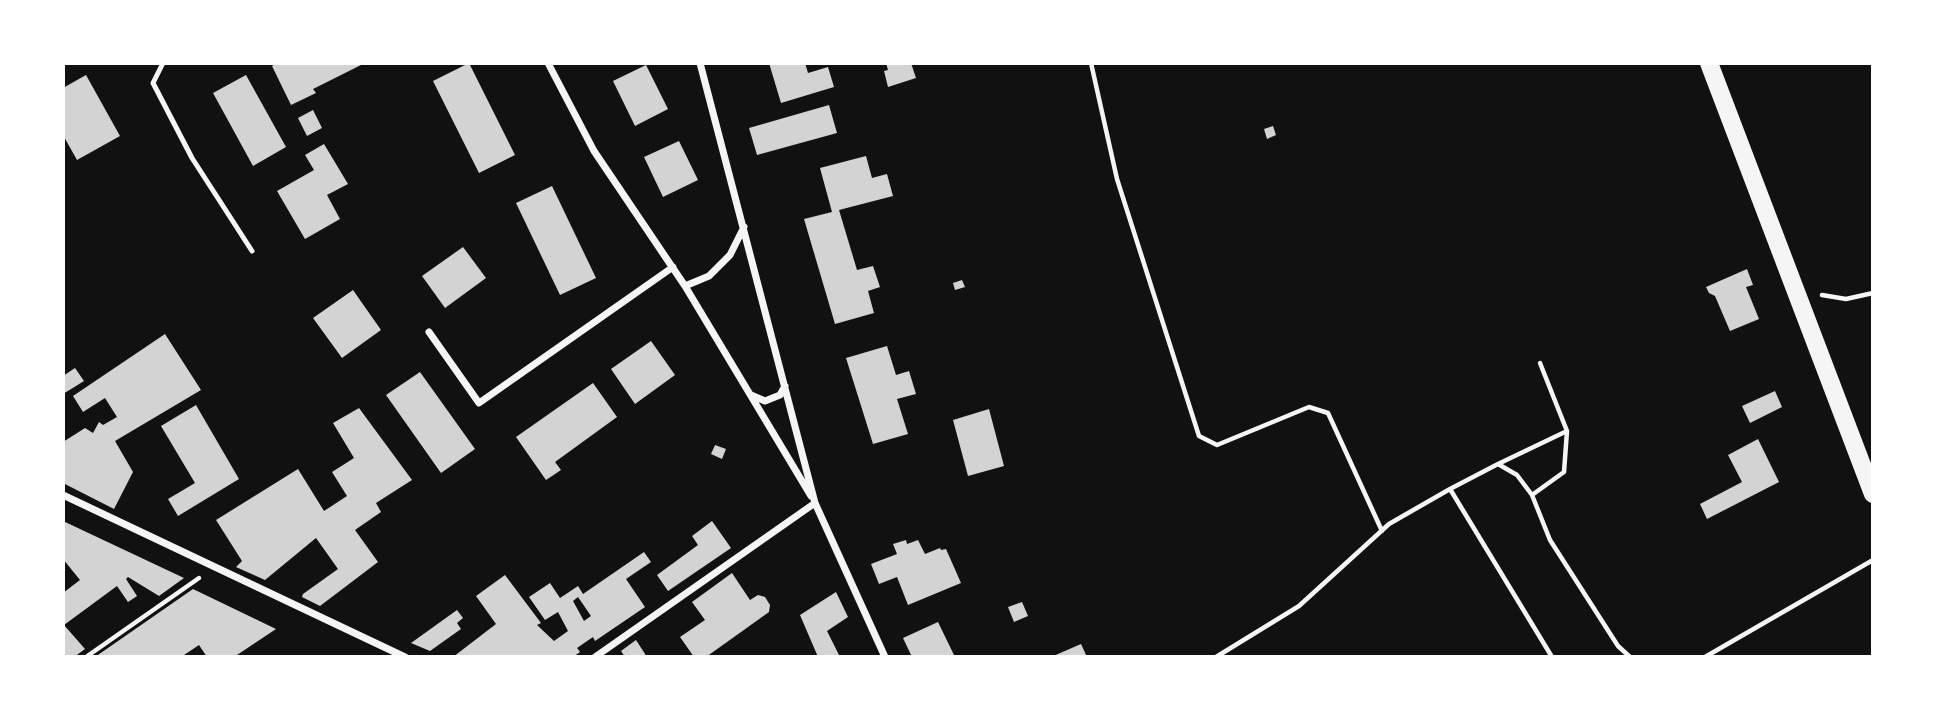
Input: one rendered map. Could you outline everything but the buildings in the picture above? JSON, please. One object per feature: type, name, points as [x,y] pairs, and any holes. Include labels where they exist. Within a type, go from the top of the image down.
[{"type":"main road","points":[[1709,63],[1873,494]]},
{"type":"street","points":[[548,63],[594,152],[685,286],[815,503],[885,657]]},
{"type":"street","points":[[701,63],[815,503]]},
{"type":"street","points":[[685,286],[709,276],[730,255],[744,226]]},
{"type":"street","points":[[429,332],[480,403],[673,267]]},
{"type":"street","points":[[751,395],[765,401],[780,395],[785,386]]},
{"type":"street","points":[[63,495],[405,657]]},
{"type":"street","points":[[595,657],[815,503]]},
{"type":"lane","points":[[163,63],[153,83],[192,158],[252,251]]},
{"type":"path","points":[[1091,63],[1117,179],[1199,436],[1217,445],[1309,407],[1328,413],[1382,531]]},
{"type":"path","points":[[1796,288],[1846,299],[1873,293]]},
{"type":"path","points":[[1532,495],[1564,472],[1567,431],[1540,363]]},
{"type":"path","points":[[1216,657],[1299,606],[1389,524],[1450,489],[1567,431]]},
{"type":"path","points":[[1498,464],[1517,475],[1532,495],[1550,540],[1618,646],[1630,657]]},
{"type":"path","points":[[1450,489],[1552,657]]},
{"type":"path","points":[[1705,657],[1873,561]]},
{"type":"path","points":[[86,657],[214,568]]}]
